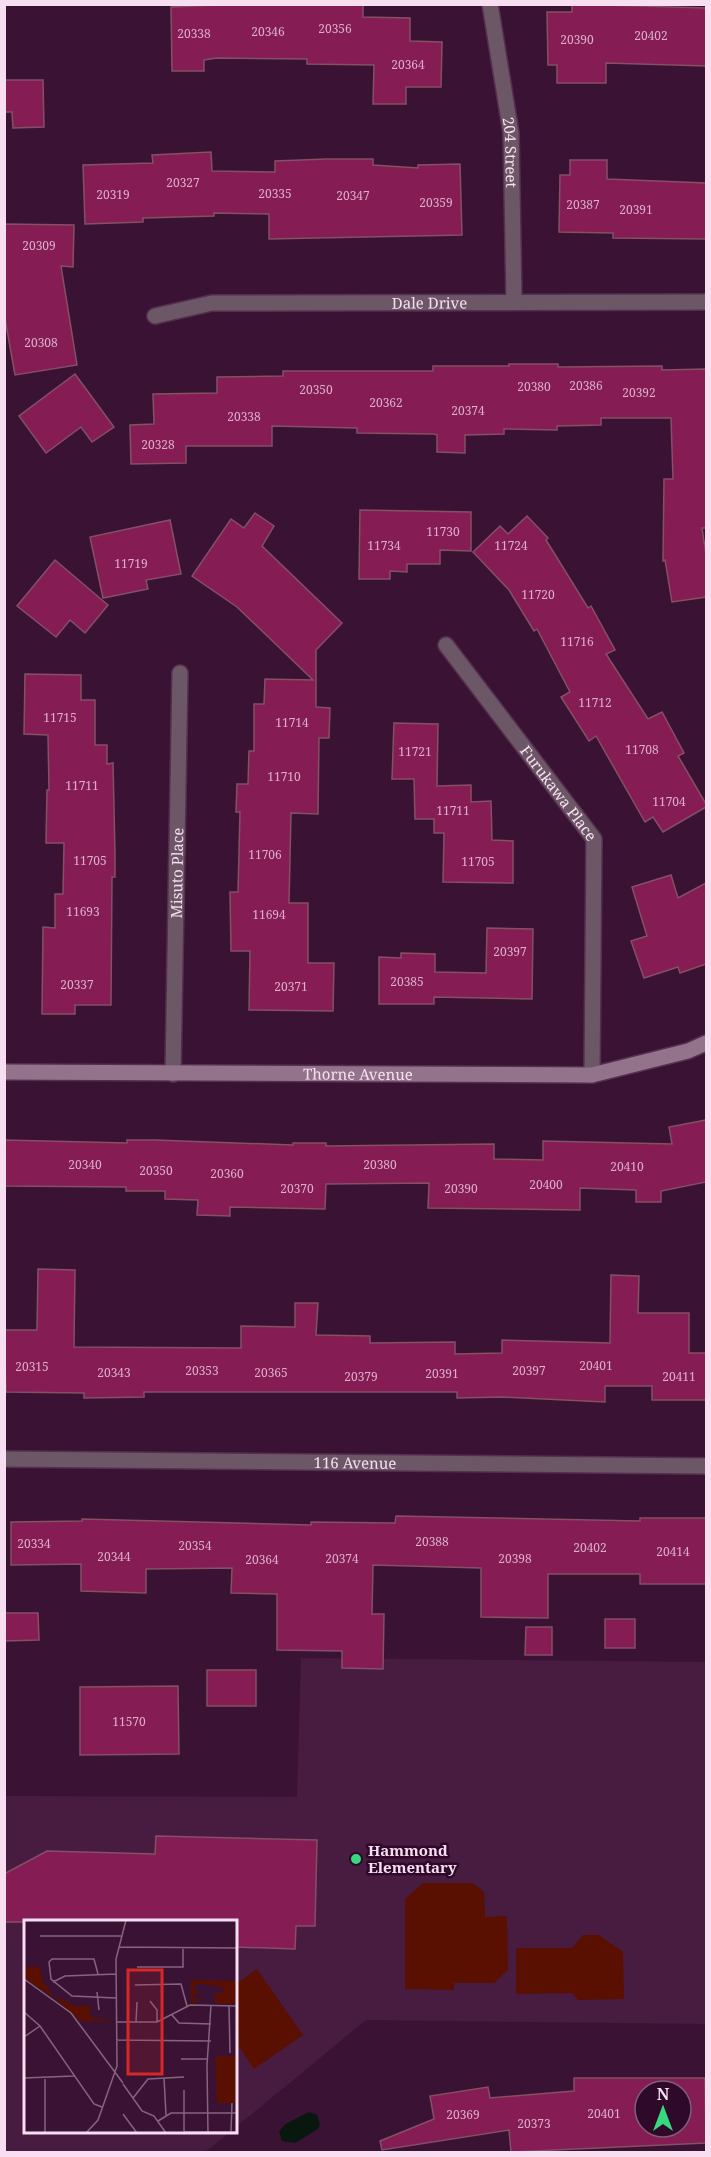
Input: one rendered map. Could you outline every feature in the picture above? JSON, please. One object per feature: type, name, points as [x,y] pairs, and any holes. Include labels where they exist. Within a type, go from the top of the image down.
[{"type":"street","name":"204 Street","points":[[490,4],[511,133],[514,302]]},
{"type":"street","name":"Dale Drive","points":[[155,316],[212,303],[706,302]]},
{"type":"street","name":"Furukawa Place","points":[[446,645],[594,839],[592,1075]]},
{"type":"street","name":"Misuto Place","points":[[173,1074],[180,673]]},
{"type":"street","name":"Thorne Avenue","points":[[4,1072],[592,1075],[688,1052],[706,1043]]},
{"type":"street","name":"116 Avenue","points":[[4,1460],[706,1466]]},
{"type":"shaded area","name":"Hammond Elementary","points":[[301,1658],[706,1662],[706,2024],[366,2020],[237,2126],[237,1920],[24,1920],[24,2133],[229,2133],[205,2152],[5,2152],[5,1796],[297,1797]]},
{"type":"shaded area","points":[[423,1883],[473,1883],[484,1892],[485,1917],[507,1916],[508,1970],[494,1983],[454,1983],[454,1990],[405,1989],[405,1899]]},
{"type":"shaded area","points":[[583,1935],[599,1935],[623,1952],[624,1999],[578,2000],[572,1993],[516,1994],[516,1948],[572,1948]]},
{"type":"shaded area","points":[[257,1969],[303,2035],[254,2069],[237,2044],[237,1983]]},
{"type":"shaded area","points":[[309,2112],[317,2115],[320,2125],[318,2129],[295,2143],[282,2141],[279,2132],[285,2124]]},
{"type":"building","points":[[239,4],[363,4],[363,17],[410,18],[410,41],[442,42],[441,87],[406,87],[406,104],[373,104],[374,65],[307,64],[307,59],[217,58],[204,60],[204,71],[172,71],[171,7]]},
{"type":"building","points":[[572,4],[706,8],[706,66],[606,63],[606,83],[557,83],[557,65],[548,65],[547,12],[572,12]]},
{"type":"building","points":[[4,80],[43,80],[44,127],[13,128],[12,112],[4,112]]},
{"type":"building","points":[[211,152],[212,171],[275,172],[275,161],[326,159],[373,159],[373,165],[418,168],[418,165],[460,164],[462,235],[269,239],[269,214],[214,213],[214,216],[143,218],[143,222],[85,224],[83,165],[153,163],[152,155]]},
{"type":"building","points":[[570,160],[607,160],[607,179],[706,183],[706,239],[613,238],[613,233],[559,232],[560,175],[570,175]]},
{"type":"building","points":[[4,224],[74,225],[73,267],[61,266],[77,365],[15,375],[4,313]]},
{"type":"building","points":[[509,364],[558,364],[558,367],[662,366],[662,370],[706,369],[706,528],[702,528],[706,554],[706,597],[672,602],[665,560],[663,561],[664,479],[673,479],[671,418],[601,418],[601,425],[557,426],[557,430],[504,429],[504,434],[465,435],[465,453],[437,452],[437,435],[434,434],[357,433],[357,428],[272,426],[272,446],[186,446],[186,463],[131,464],[130,425],[154,424],[153,394],[217,393],[217,377],[283,376],[283,371],[433,371],[433,366],[509,366]]},
{"type":"building","points":[[75,374],[114,427],[92,442],[81,427],[46,453],[19,416]]},
{"type":"building","points":[[360,510],[471,512],[471,551],[440,550],[440,564],[407,564],[407,572],[390,571],[390,579],[359,579]]},
{"type":"building","points":[[255,513],[274,526],[262,546],[342,623],[316,650],[316,707],[330,708],[329,738],[319,738],[318,814],[291,813],[289,903],[308,903],[308,963],[334,963],[333,1011],[249,1010],[250,951],[231,951],[230,892],[238,892],[240,812],[236,812],[237,784],[248,784],[249,751],[254,751],[254,704],[264,704],[265,679],[313,680],[237,607],[192,576],[231,519],[244,528]]},
{"type":"building","points":[[527,516],[548,538],[546,540],[588,608],[591,606],[615,650],[606,654],[648,719],[662,712],[684,753],[678,756],[706,804],[706,807],[663,832],[653,817],[645,822],[596,736],[589,741],[561,697],[570,692],[537,629],[534,631],[509,590],[473,552],[500,526],[508,534]]},
{"type":"building","points":[[170,520],[181,574],[146,580],[148,589],[103,598],[90,537]]},
{"type":"building","points":[[55,560],[108,605],[85,633],[70,620],[56,637],[17,606]]},
{"type":"building","points":[[25,674],[81,675],[81,700],[95,700],[95,745],[107,745],[107,764],[113,763],[115,877],[112,877],[111,1005],[75,1005],[75,1014],[42,1014],[43,927],[55,928],[55,894],[63,894],[64,843],[46,843],[47,790],[49,790],[48,735],[24,734]]},
{"type":"building","points":[[394,723],[438,724],[437,786],[471,785],[471,802],[491,801],[492,840],[513,841],[513,883],[443,882],[444,833],[434,833],[434,819],[415,819],[414,779],[392,779]]},
{"type":"building","points":[[671,875],[678,898],[706,883],[706,964],[680,973],[678,967],[644,978],[631,941],[647,936],[632,887]]},
{"type":"building","points":[[487,928],[533,929],[532,999],[434,997],[434,1004],[379,1004],[379,957],[401,958],[401,953],[435,954],[435,972],[486,973]]},
{"type":"building","points":[[706,1120],[706,1182],[661,1191],[661,1202],[636,1202],[636,1190],[580,1188],[580,1210],[428,1208],[429,1183],[326,1184],[325,1209],[230,1207],[230,1216],[197,1215],[198,1200],[165,1199],[165,1191],[126,1191],[126,1187],[4,1186],[4,1140],[127,1143],[127,1140],[155,1140],[293,1145],[293,1143],[326,1143],[326,1146],[494,1144],[494,1159],[543,1160],[543,1141],[672,1144],[669,1127]]},
{"type":"building","points":[[38,1269],[75,1270],[74,1347],[241,1348],[241,1326],[295,1327],[295,1303],[318,1303],[316,1335],[370,1336],[370,1343],[455,1342],[455,1354],[502,1353],[502,1340],[610,1343],[611,1275],[639,1276],[638,1313],[689,1313],[689,1353],[706,1353],[706,1400],[652,1400],[652,1386],[605,1386],[605,1402],[501,1397],[457,1398],[457,1392],[144,1392],[144,1397],[84,1398],[84,1393],[6,1392],[4,1330],[37,1330]]},
{"type":"building","points":[[396,1516],[640,1521],[640,1518],[706,1518],[706,1584],[640,1584],[640,1574],[548,1574],[548,1618],[481,1617],[481,1568],[373,1565],[372,1614],[384,1614],[383,1669],[342,1668],[342,1651],[277,1650],[277,1594],[231,1593],[232,1568],[146,1569],[146,1593],[81,1591],[81,1564],[11,1565],[11,1522],[82,1521],[82,1519],[311,1525],[311,1522],[395,1523]]},
{"type":"building","points":[[4,1613],[38,1613],[39,1640],[4,1641]]},
{"type":"building","points":[[605,1619],[635,1619],[635,1648],[605,1648]]},
{"type":"building","points":[[526,1627],[552,1627],[552,1655],[525,1655]]},
{"type":"building","points":[[207,1670],[256,1670],[256,1706],[207,1706]]},
{"type":"building","points":[[178,1686],[179,1754],[80,1755],[80,1687]]},
{"type":"building","points":[[156,1836],[317,1840],[315,1926],[296,1926],[295,1949],[237,1947],[237,1920],[24,1920],[24,1922],[4,1922],[4,1874],[47,1851],[155,1854]]},
{"type":"building","points":[[574,2078],[705,2078],[706,2143],[511,2152],[509,2130],[382,2150],[380,2141],[434,2119],[430,2096],[488,2087],[490,2098],[574,2091]]},
{"type":"place","name":"Hammond Elementary","points":[[356,1859]]}]
